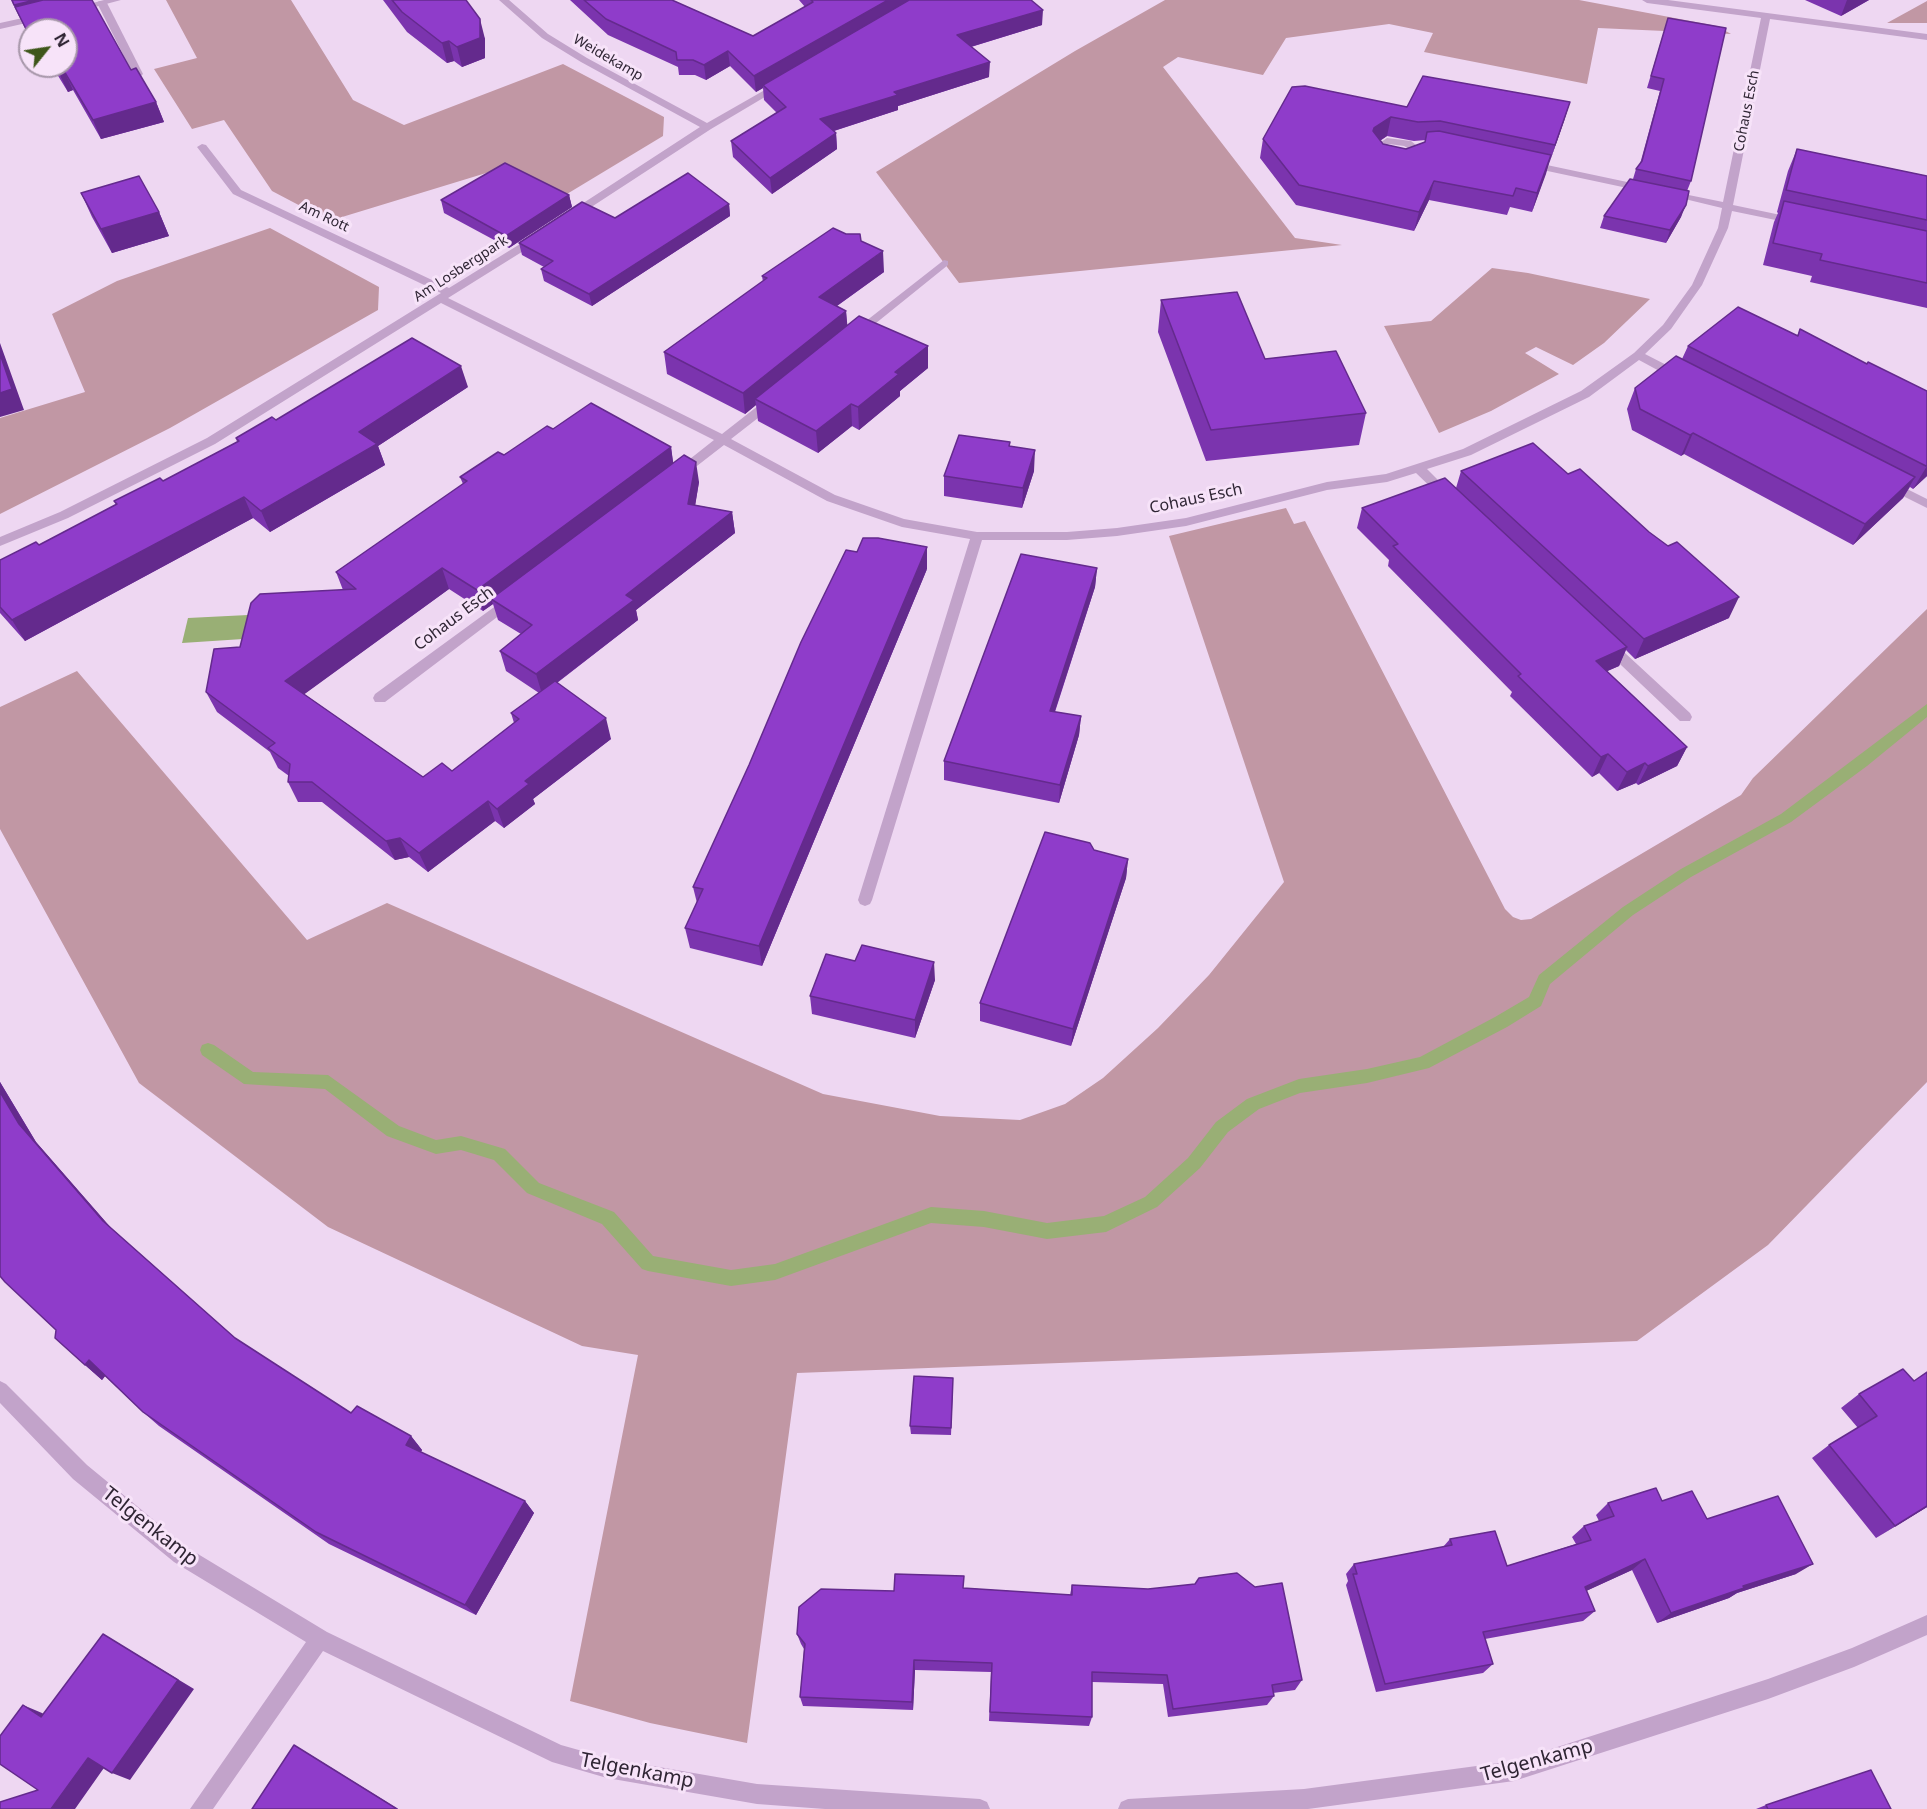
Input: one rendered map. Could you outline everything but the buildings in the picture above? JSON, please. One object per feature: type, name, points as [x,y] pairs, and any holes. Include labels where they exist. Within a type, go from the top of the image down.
[{"type":"street","points":[[68,11],[116,0]]},
{"type":"street","name":"Weidekamp","points":[[504,0],[531,25],[555,42],[630,87],[707,128]]},
{"type":"street","points":[[1647,0],[1927,37]]},
{"type":"street","points":[[1701,7],[1711,0]]},
{"type":"street","points":[[102,3],[138,74]]},
{"type":"street","points":[[0,26],[56,14]]},
{"type":"street","name":"Cohaus Esch","points":[[446,296],[597,378],[724,440],[831,498],[902,523],[977,536],[1077,535],[1174,524],[1227,513],[1269,499],[1327,486],[1387,478],[1467,452],[1585,394],[1638,355],[1667,327],[1697,285],[1723,228],[1766,16]]},
{"type":"street","name":"Am Losbergpark","points":[[0,543],[64,515],[211,441],[446,296],[707,128],[786,82]]},
{"type":"street","points":[[1412,146],[1424,146]]},
{"type":"street","name":"Am Rott","points":[[202,147],[237,192],[446,296]]},
{"type":"street","points":[[1517,162],[1810,224]]},
{"type":"street","points":[[843,344],[944,263]]},
{"type":"street","points":[[1638,355],[1690,382]]},
{"type":"street","points":[[666,483],[779,395]]},
{"type":"street","points":[[1418,468],[1452,500]]},
{"type":"street","points":[[1875,477],[1927,504]]},
{"type":"street","points":[[865,900],[977,536]]},
{"type":"street","name":"Cohaus Esch","points":[[380,698],[523,590]]},
{"type":"street","points":[[1599,636],[1685,717]]},
{"type":"street","name":"Telgenkamp","points":[[0,1390],[80,1472],[181,1555],[320,1639],[560,1755],[607,1768],[757,1794],[981,1809]]},
{"type":"street","name":"Telgenkamp","points":[[1128,1809],[1304,1799],[1514,1771],[1768,1689],[1854,1657],[1927,1625]]},
{"type":"street","points":[[200,1809],[320,1639]]},
{"type":"shaded area","points":[[166,0],[291,0],[353,100],[404,125],[563,64],[664,117],[663,136],[557,200],[496,170],[329,221],[272,191],[224,120],[192,129],[154,69],[197,58]]},
{"type":"shaded area","points":[[1165,0],[1579,0],[1717,26],[1731,34],[1598,28],[1587,84],[1424,52],[1433,33],[1389,24],[1286,38],[1263,75],[1178,57],[1163,67],[1295,238],[1342,245],[959,283],[876,172],[1075,51]]},
{"type":"shaded area","points":[[1927,1],[1927,23],[1887,23]]},
{"type":"shaded area","points":[[270,228],[379,287],[378,310],[170,428],[0,514],[0,418],[85,392],[52,314],[117,281]]},
{"type":"shaded area","points":[[1492,268],[1528,273],[1650,299],[1604,343],[1573,365],[1536,347],[1525,353],[1559,374],[1491,411],[1439,433],[1384,326],[1431,321]]},
{"type":"shaded area","points":[[1286,508],[1294,524],[1305,521],[1505,909],[1513,917],[1521,920],[1531,919],[1741,795],[1753,778],[1927,609],[1927,1082],[1768,1245],[1637,1341],[797,1373],[747,1743],[650,1723],[570,1701],[638,1355],[582,1346],[328,1227],[139,1083],[0,829],[0,707],[77,671],[307,940],[387,903],[823,1094],[940,1116],[1020,1120],[1065,1104],[1103,1078],[1158,1028],[1209,975],[1284,882],[1169,536]]},
{"type":"shaded area","points":[[248,615],[243,639],[182,643],[188,618]]},
{"type":"waterway","points":[[208,1050],[250,1079],[328,1082],[393,1131],[436,1147],[461,1143],[499,1154],[533,1188],[608,1218],[648,1263],[731,1278],[775,1272],[931,1215],[984,1219],[1047,1231],[1106,1224],[1151,1202],[1194,1163],[1222,1127],[1253,1104],[1299,1086],[1367,1076],[1423,1063],[1501,1022],[1535,1001],[1544,980],[1628,911],[1686,873],[1786,818],[1862,762],[1927,709]]}]
